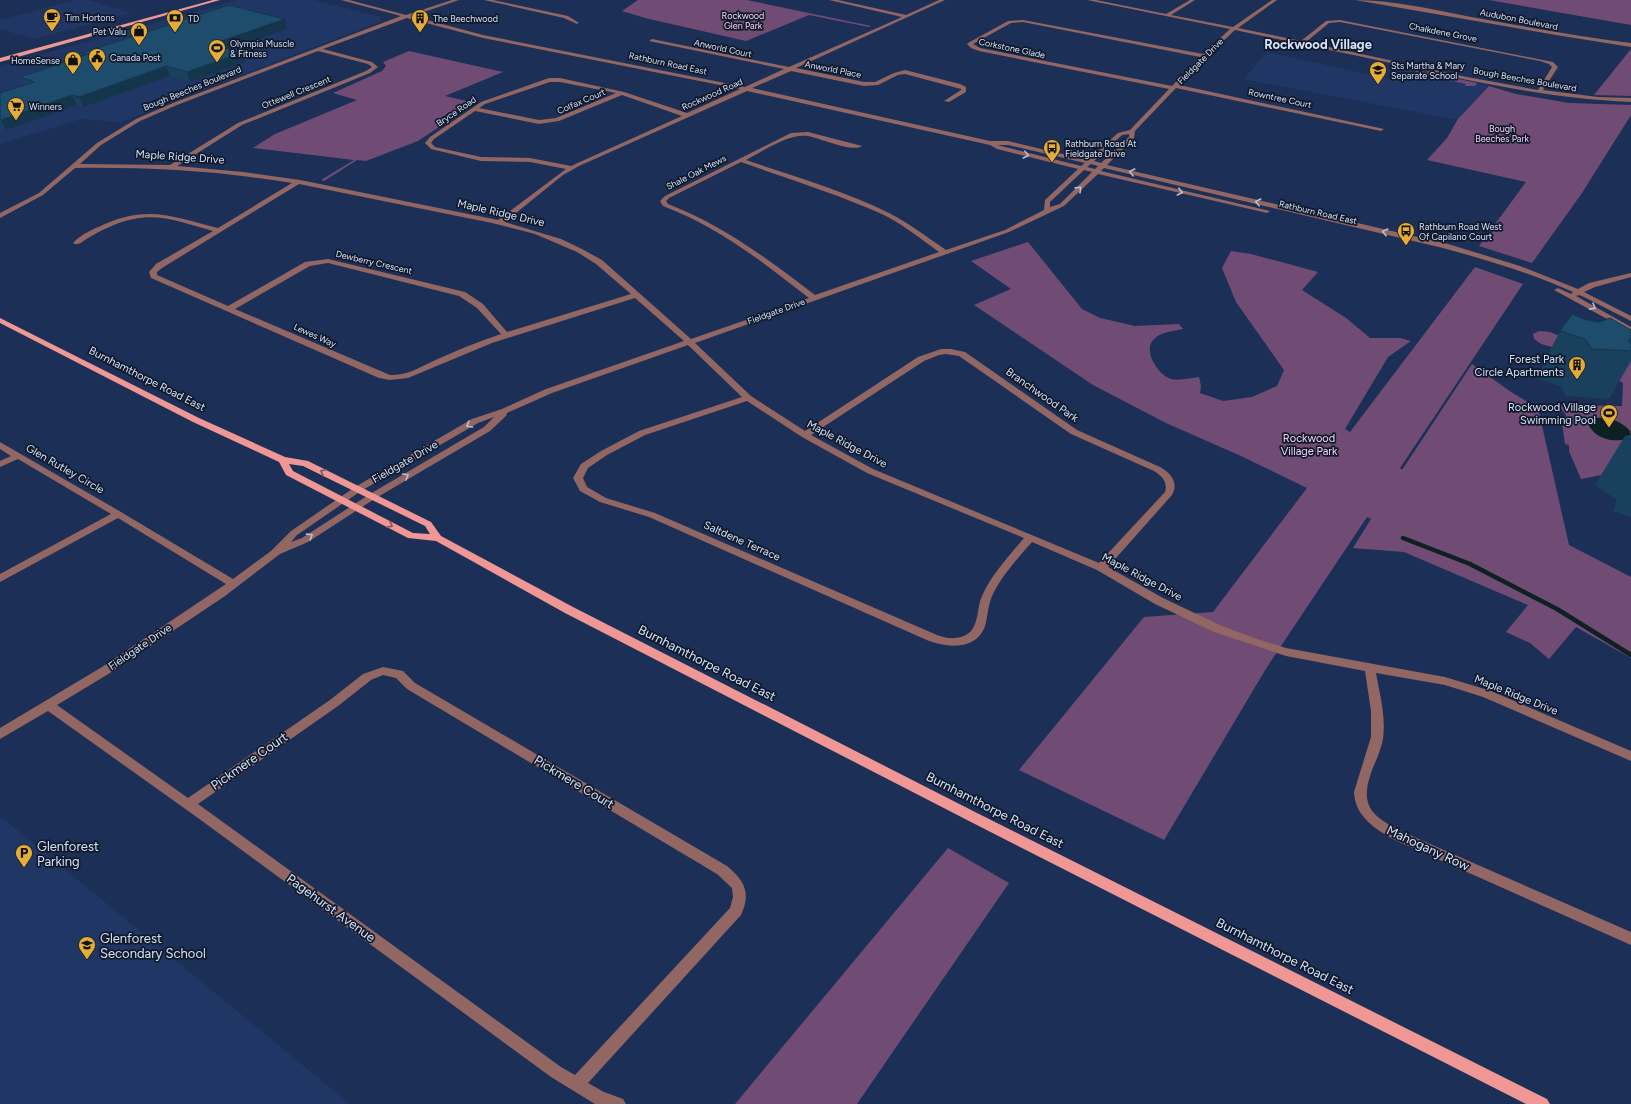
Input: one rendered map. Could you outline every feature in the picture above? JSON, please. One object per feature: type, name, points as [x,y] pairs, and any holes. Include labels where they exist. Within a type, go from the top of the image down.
[{"type":"main road","points":[[0,55],[198,0]]},
{"type":"main road","points":[[0,60],[218,0]]},
{"type":"main road","name":"Burnhamthorpe Road East","points":[[0,320],[196,420],[283,460],[305,463],[358,489],[428,524],[438,538]]},
{"type":"main road","name":"Burnhamthorpe Road East","points":[[283,460],[289,473],[411,536],[438,538],[569,610],[866,763],[1542,1104]]},
{"type":"street","name":"Rathburn Road East","points":[[344,0],[483,36],[746,89],[990,143],[1008,143],[1471,252],[1532,272],[1579,292],[1631,319]]},
{"type":"street","name":"Bough Beeches Boulevard","points":[[0,216],[41,194],[106,139],[138,120],[175,104],[318,49],[407,16],[457,0]]},
{"type":"street","points":[[486,0],[566,17],[577,23]]},
{"type":"street","points":[[831,0],[906,16]]},
{"type":"street","name":"Rockwood Road","points":[[499,223],[561,174],[686,115],[943,0]]},
{"type":"street","name":"Bough Beeches Boulevard","points":[[1089,0],[1234,28],[1539,92],[1581,98],[1631,100]]},
{"type":"street","points":[[1167,15],[1193,0]]},
{"type":"street","name":"Fieldgate Drive","points":[[1047,211],[1047,201],[1120,134],[1132,131],[1204,56],[1234,28],[1275,0]]},
{"type":"street","name":"Audubon Boulevard","points":[[1357,0],[1390,2],[1578,38],[1631,45]]},
{"type":"street","name":"Chalkdene Grove","points":[[1302,43],[1328,22],[1340,20],[1550,62],[1555,67],[1539,92]]},
{"type":"street","name":"Corkstone Glade","points":[[1174,87],[979,50],[970,44],[1010,22],[1025,21],[1204,56]]},
{"type":"street","name":"Anworld Court","points":[[652,41],[791,69]]},
{"type":"street","name":"Ottewell Crescent","points":[[174,166],[240,124],[368,72],[375,67],[370,63],[318,49]]},
{"type":"street","name":"Anworld Place","points":[[791,69],[869,85],[876,84],[898,73],[905,72],[958,85],[964,88],[964,92],[947,101]]},
{"type":"street","name":"Bryce Road","points":[[573,168],[530,160],[481,159],[433,148],[428,145],[428,143],[430,139],[486,102],[549,80],[558,80],[622,93],[686,115]]},
{"type":"street","name":"Rowntree Court","points":[[1174,87],[1381,129]]},
{"type":"street","name":"Colfax Court","points":[[475,109],[540,122],[550,122],[622,93]]},
{"type":"street","name":"Fieldgate Drive","points":[[0,734],[106,670],[233,584],[275,553],[294,533],[358,489],[476,421],[505,411],[549,391],[1007,231],[1062,205],[1132,137],[1132,131]]},
{"type":"street","points":[[740,160],[796,133],[806,134],[842,144],[859,146]]},
{"type":"street","name":"Rathburn Road East","points":[[990,143],[999,148],[1082,169],[1452,254],[1514,272],[1572,296],[1631,330]]},
{"type":"street","name":"Shale Oak Mews","points":[[814,298],[756,253],[712,226],[663,204],[664,200],[740,160],[858,202],[886,214],[901,222],[945,253]]},
{"type":"street","name":"Maple Ridge Drive","points":[[74,166],[174,166],[298,182],[499,223],[542,234],[576,248],[599,262],[690,342],[748,398],[805,436],[870,471],[1101,568],[1160,601],[1218,629],[1286,652],[1445,682],[1468,688],[1494,697],[1631,756]]},
{"type":"street","name":"Lewes Way","points":[[298,182],[159,266],[154,270],[154,274],[157,277],[382,376],[392,378],[404,377],[413,374],[454,354],[506,335],[636,295]]},
{"type":"street","points":[[77,243],[100,228],[132,217],[147,215],[160,215],[219,230]]},
{"type":"street","name":"Dewberry Crescent","points":[[230,308],[275,284],[304,266],[313,262],[328,261],[462,294],[480,306],[506,335]]},
{"type":"street","points":[[1572,296],[1592,285],[1631,275]]},
{"type":"street","name":"Branchwood Park","points":[[805,436],[926,356],[941,351],[962,354],[1074,432],[1157,469],[1168,478],[1171,485],[1169,493],[1101,568]]},
{"type":"street","name":"Saltdene Terrace","points":[[748,398],[642,433],[604,453],[584,466],[578,478],[583,488],[603,500],[652,515],[933,638],[946,642],[965,640],[975,634],[990,592],[1030,537]]},
{"type":"street","name":"Fieldgate Drive","points":[[275,553],[305,540],[372,496],[487,429],[505,411]]},
{"type":"street","name":"Glen Rutley Circle","points":[[0,445],[233,584]]},
{"type":"street","points":[[0,464],[18,456]]},
{"type":"street","points":[[0,578],[118,514]]},
{"type":"street","name":"Mahogany Row","points":[[1370,668],[1378,725],[1378,736],[1359,794],[1364,808],[1373,819],[1401,837],[1631,939]]},
{"type":"street","name":"Pickmere Court","points":[[189,804],[334,702],[366,677],[383,671],[399,674],[411,686],[722,870],[736,880],[741,897],[736,911],[576,1085]]},
{"type":"street","name":"Pagehurst Avenue","points":[[48,705],[189,804],[556,1072],[601,1099],[618,1104]]},
{"type":"shaded area","points":[[76,0],[88,0],[131,13],[34,39],[0,29],[0,20]]},
{"type":"shaded area","points":[[238,0],[313,0],[381,17],[380,22],[122,122],[81,119],[0,144],[0,66]]},
{"type":"shaded area","name":"Sts Martha & Mary Separate School","points":[[1267,52],[1393,80],[1407,68],[1489,86],[1458,119],[1453,119],[1244,79]]},
{"type":"shaded area","name":"Rockwood Village Swimming Pool","points":[[1596,418],[1606,418],[1619,422],[1630,431],[1631,437],[1614,440],[1597,435],[1589,426],[1589,422]]},
{"type":"shaded area","name":"Glenforest Secondary School","points":[[0,816],[350,1104],[0,1104]]},
{"type":"green space","name":"Rockwood Glen Park","points":[[638,0],[747,0],[871,26],[869,27],[809,15],[746,41],[645,18],[622,11]]},
{"type":"green space","points":[[1489,0],[1631,0],[1631,25]]},
{"type":"green space","points":[[1631,49],[1631,96],[1594,95]]},
{"type":"green space","points":[[409,51],[503,72],[445,96],[475,103],[418,141],[366,161],[357,160],[324,181],[321,180],[354,160],[253,148],[275,134],[357,100],[333,93],[382,71],[386,66],[383,62]]},
{"type":"green space","points":[[1417,70],[1477,83],[1474,86],[1465,86],[1466,84],[1422,74],[1420,76],[1414,73]]},
{"type":"green space","name":"Bough Beeches Park","points":[[1489,86],[1516,94],[1569,103],[1631,105],[1631,115],[1582,193],[1532,263],[1479,246],[1526,182],[1427,160],[1447,138],[1458,119]]},
{"type":"green space","name":"Rockwood Village Park","points":[[1028,242],[1082,309],[1100,318],[1135,326],[1179,324],[1183,329],[1167,332],[1154,339],[1150,349],[1153,362],[1161,373],[1174,380],[1199,377],[1201,386],[1200,393],[1223,401],[1252,397],[1277,386],[1284,370],[1236,302],[1222,268],[1231,251],[1251,254],[1318,272],[1302,290],[1346,318],[1370,338],[1400,338],[1411,341],[1388,357],[1345,429],[1350,432],[1475,267],[1523,284],[1400,468],[1402,470],[1472,364],[1511,392],[1538,408],[1569,545],[1631,577],[1631,658],[1576,627],[1549,659],[1530,643],[1506,632],[1528,605],[1404,552],[1353,548],[1371,519],[1367,517],[1267,667],[1164,840],[1019,770],[1144,617],[1213,612],[1307,488],[1241,456],[1166,423],[1093,385],[974,305],[1011,289],[971,261]]},
{"type":"green space","points":[[1539,331],[1550,332],[1560,336],[1552,347],[1541,344],[1534,339],[1533,334]]},
{"type":"green space","points":[[1631,342],[1631,473],[1628,470],[1581,479],[1569,451],[1569,445],[1565,444],[1562,422],[1567,423],[1566,415],[1558,405],[1622,406],[1623,383],[1581,357]]},
{"type":"green space","points":[[948,848],[1009,883],[857,1104],[735,1104]]},
{"type":"building","points":[[229,5],[285,19],[213,44],[241,53],[187,72],[166,66],[79,97],[72,95],[1,120],[0,119],[0,93],[34,82],[20,77],[88,54],[82,53]]},
{"type":"building","points":[[1572,314],[1587,320],[1599,322],[1610,318],[1631,330],[1631,339],[1628,340],[1631,344],[1631,351],[1592,349],[1585,339],[1560,331]]},
{"type":"building","points":[[1631,435],[1631,440],[1625,436]]},
{"type":"waterway","points":[[1403,538],[1470,564],[1557,609],[1631,655]]},
{"type":"place","name":"Tim Hortons","points":[[52,32]]},
{"type":"place","name":"TD","points":[[175,33]]},
{"type":"place","name":"The Beechwood","points":[[420,33]]},
{"type":"place","name":"Pet Valu","points":[[139,46]]},
{"type":"place","name":"Olympia Muscle & Fitness","points":[[217,63]]},
{"type":"place","name":"Canada Post","points":[[97,72]]},
{"type":"place","name":"HomeSense","points":[[73,75]]},
{"type":"place","name":"Sts Martha & Mary Separate School","points":[[1378,85]]},
{"type":"place","name":"Winners","points":[[16,121]]},
{"type":"place","name":"Rathburn Road At Fieldgate Drive","points":[[1052,163]]},
{"type":"place","name":"Rathburn Road West Of Capilano Court","points":[[1406,246]]},
{"type":"place","name":"Forest Park Circle Apartments","points":[[1577,380]]},
{"type":"place","name":"Rockwood Village Swimming Pool","points":[[1609,428]]},
{"type":"place","name":"Glenforest Parking","points":[[24,868]]},
{"type":"place","name":"Glenforest Secondary School","points":[[87,960]]},
{"type":"district","name":"Rockwood Village","points":[[1318,44]]}]
